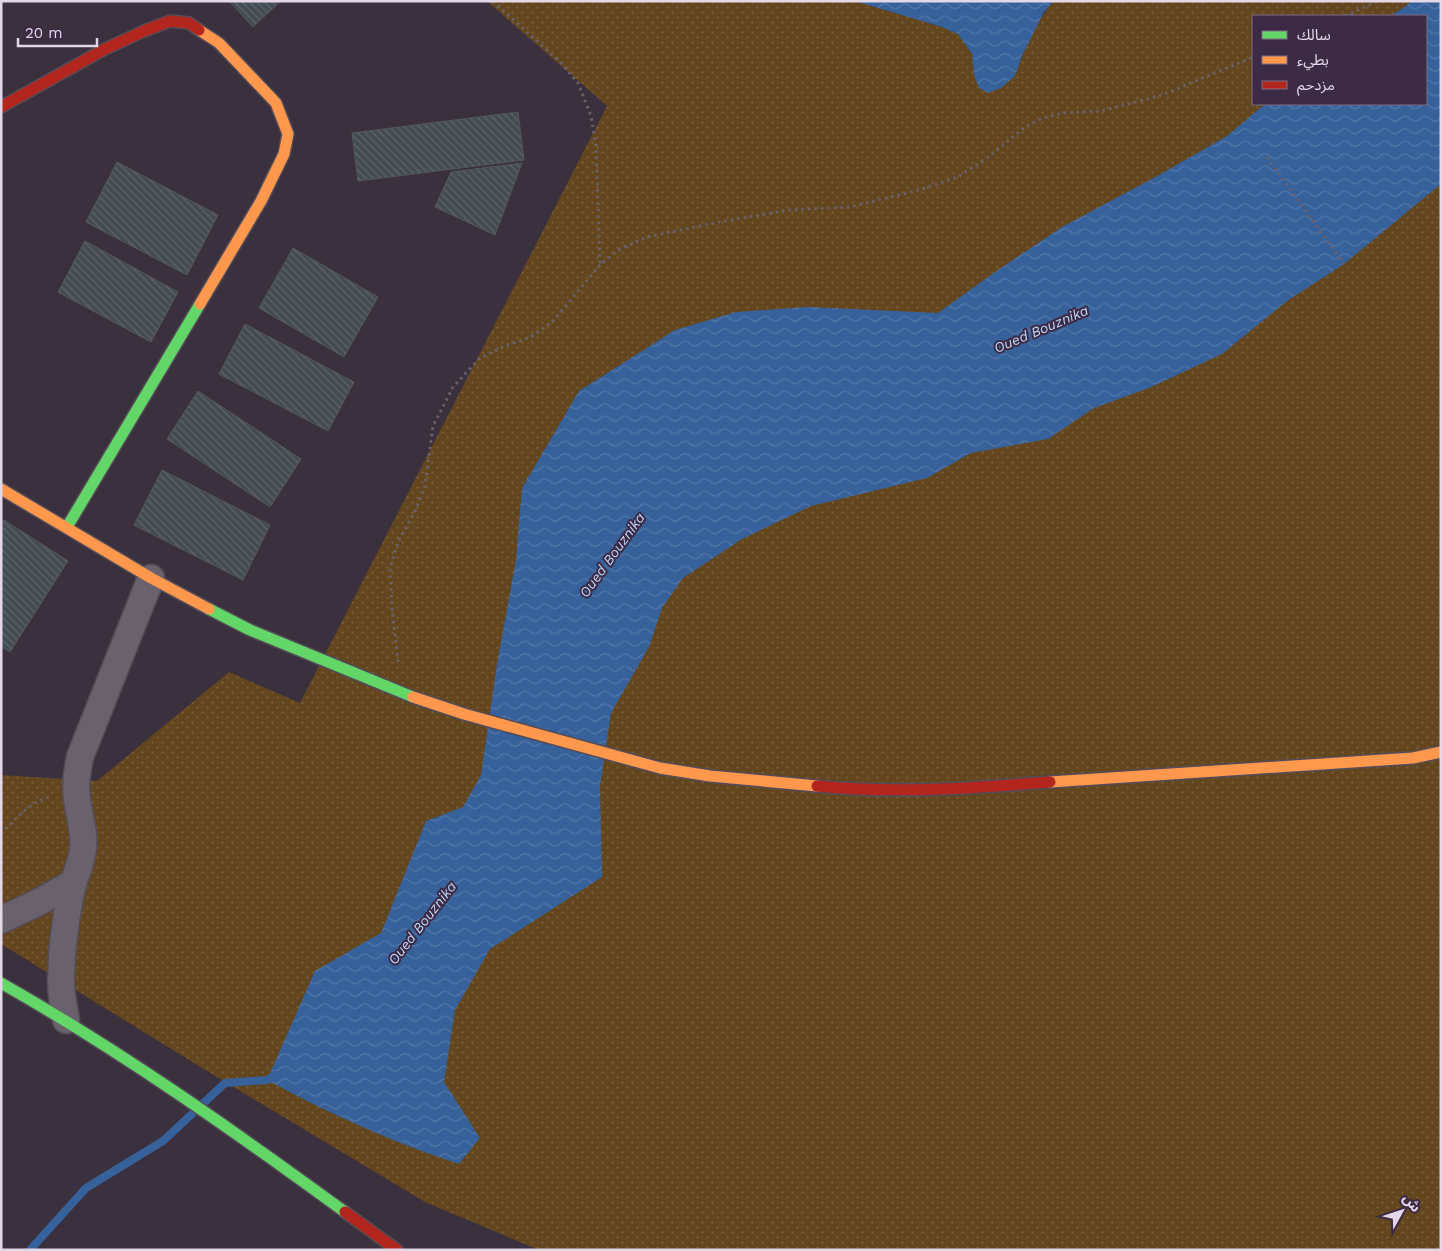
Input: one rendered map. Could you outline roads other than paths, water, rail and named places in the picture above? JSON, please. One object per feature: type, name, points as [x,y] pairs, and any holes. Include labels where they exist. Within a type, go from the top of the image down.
[{"type":"street","points":[[1,107],[105,48],[170,21],[190,23],[219,43],[276,102],[288,134],[284,154],[261,201],[67,527]]},
{"type":"street","points":[[1,489],[151,578],[250,630],[402,693],[464,714],[660,768],[710,776],[843,789],[953,789],[1413,758],[1441,752]]},
{"type":"street","points":[[66,1020],[61,984],[62,950],[66,916],[73,883],[81,863],[84,847],[83,828],[76,798],[76,779],[80,758],[151,578]]},
{"type":"street","points":[[1413,758],[1441,768]]},
{"type":"street","points":[[1,920],[73,883]]},
{"type":"street","points":[[1,983],[66,1020],[165,1086],[278,1163],[397,1250]]},
{"type":"water","points":[[855,1],[1054,1],[1044,12],[1022,56],[1015,76],[1001,88],[988,93],[979,88],[974,75],[972,54],[958,34],[942,27]]},
{"type":"water","points":[[1413,1],[1441,1],[1441,184],[1344,264],[1287,301],[1222,354],[1149,388],[1094,408],[1048,439],[971,453],[927,478],[811,506],[742,539],[683,578],[662,608],[649,647],[611,713],[600,786],[602,877],[490,949],[455,1010],[444,1082],[480,1138],[459,1164],[362,1126],[267,1080],[315,971],[381,933],[426,821],[463,807],[481,775],[497,664],[516,560],[522,488],[579,391],[675,330],[736,312],[808,307],[938,313],[1062,227],[1227,136],[1264,105],[1427,105],[1427,15],[1392,15]]},
{"type":"waterway","name":"Oued Bouznika","points":[[30,1250],[86,1188],[163,1141],[225,1083],[267,1080],[276,1075]]}]
